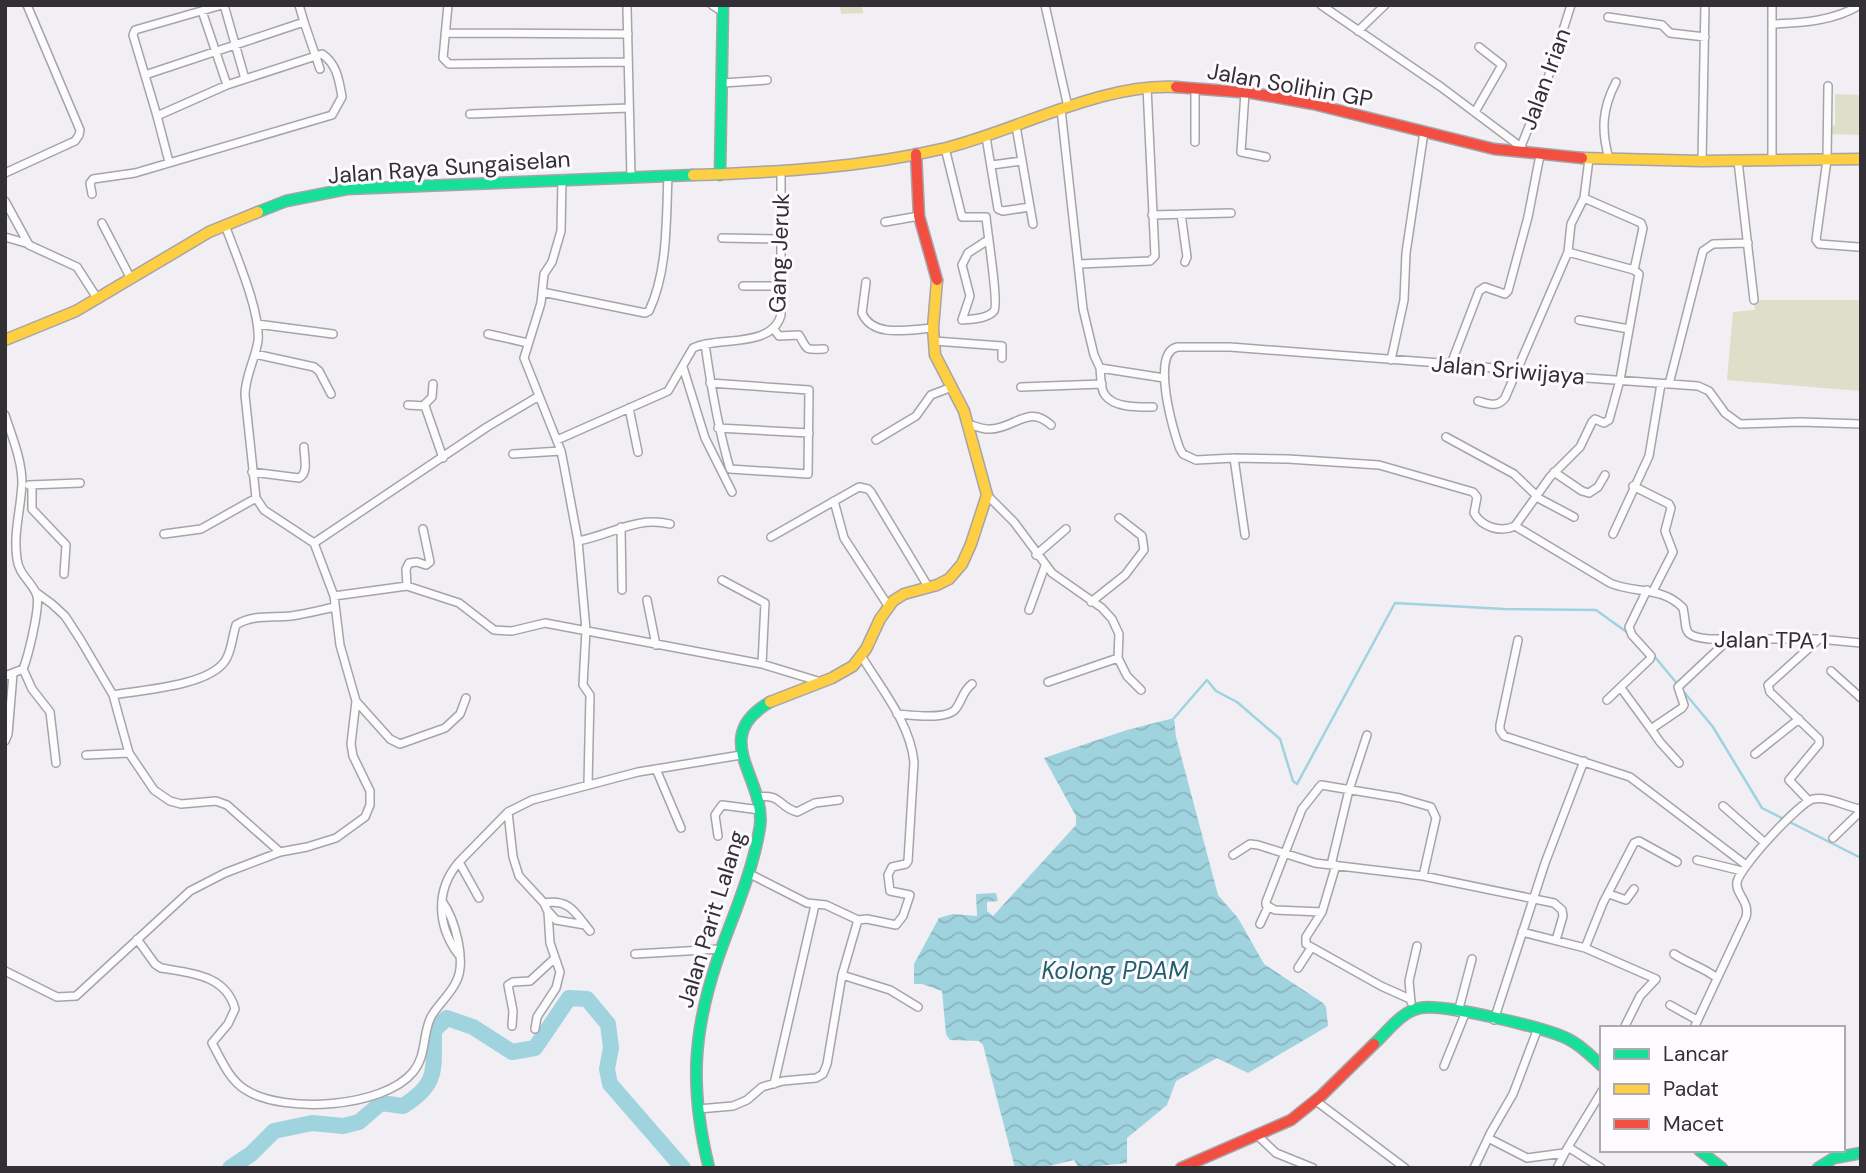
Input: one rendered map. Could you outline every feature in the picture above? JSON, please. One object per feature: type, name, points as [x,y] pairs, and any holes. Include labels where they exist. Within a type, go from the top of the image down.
[{"type":"main road","points":[[720,175],[723,9]]},
{"type":"main road","name":"Jalan Solihin GP","points":[[720,175],[781,173],[862,165],[916,154],[986,137],[1064,108],[1147,87],[1245,92],[1313,104],[1494,149],[1520,150],[1540,155],[1589,159],[1702,161],[1861,159]]},
{"type":"main road","points":[[741,755],[745,724],[757,710],[844,673],[862,657],[888,607],[901,595],[950,579],[958,568],[985,506],[987,495],[961,402],[937,362],[933,328],[937,275],[919,216],[916,154]]},
{"type":"main road","name":"Jalan Raya Sungaiselan","points":[[5,341],[60,319],[198,237],[278,203],[347,189],[720,175]]},
{"type":"main road","name":"Jalan Parit Lalang","points":[[709,1168],[698,1109],[697,1034],[748,873],[758,835],[760,810],[741,755]]},
{"type":"main road","points":[[1181,1168],[1291,1121],[1316,1101],[1412,1004],[1538,1028],[1567,1038],[1600,1063]]},
{"type":"main road","points":[[1702,1152],[1722,1168]]},
{"type":"main road","points":[[1818,1168],[1834,1158],[1861,1153]]},
{"type":"street","points":[[5,173],[75,141],[79,135],[75,119],[27,5]]},
{"type":"street","points":[[169,162],[133,35],[135,30],[223,5],[245,79]]},
{"type":"street","points":[[300,5],[320,69]]},
{"type":"street","points":[[448,5],[443,58],[449,64],[628,62]]},
{"type":"street","points":[[712,5],[723,9]]},
{"type":"street","points":[[1045,5],[1064,108],[1087,334],[1101,368],[1103,392],[1109,398],[1129,406],[1153,407]]},
{"type":"street","points":[[1321,5],[1475,112],[1520,150]]},
{"type":"street","points":[[1358,31],[1385,5]]},
{"type":"street","name":"Jalan Irian","points":[[1520,150],[1547,81],[1571,5]]},
{"type":"street","points":[[1702,161],[1705,5]]},
{"type":"street","points":[[1772,5],[1772,161]]},
{"type":"street","points":[[1772,23],[1806,23],[1852,10],[1860,5]]},
{"type":"street","points":[[627,8],[631,177]]},
{"type":"street","points":[[202,11],[227,85]]},
{"type":"street","points":[[1608,17],[1662,25],[1671,33],[1705,37]]},
{"type":"street","points":[[145,75],[304,22]]},
{"type":"street","points":[[445,33],[628,34]]},
{"type":"street","points":[[1475,112],[1502,65],[1479,47]]},
{"type":"street","points":[[92,194],[90,183],[93,179],[129,175],[332,115],[342,97],[339,80],[330,60],[322,54],[227,85],[158,116]]},
{"type":"street","points":[[723,83],[767,80]]},
{"type":"street","points":[[1609,159],[1604,140],[1604,111],[1616,82]]},
{"type":"street","points":[[1828,86],[1827,160],[1816,242],[1858,247]]},
{"type":"street","points":[[1079,264],[1153,259],[1155,256],[1147,87]]},
{"type":"street","points":[[1195,88],[1195,142]]},
{"type":"street","points":[[1245,92],[1241,152],[1266,157]]},
{"type":"street","points":[[470,114],[628,108]]},
{"type":"street","points":[[1016,126],[1033,224]]},
{"type":"street","points":[[1391,360],[1404,300],[1406,253],[1424,132]]},
{"type":"street","points":[[986,137],[999,211],[1030,207]]},
{"type":"street","points":[[945,148],[962,217],[986,217],[996,305],[993,312],[985,317],[962,320],[970,296],[962,265],[968,253],[988,240]]},
{"type":"street","points":[[1451,364],[1479,291],[1485,287],[1505,294],[1507,291],[1528,217],[1540,155]]},
{"type":"street","points":[[1478,401],[1501,404],[1568,251],[1571,224],[1584,198],[1589,159]]},
{"type":"street","points":[[992,165],[1021,161]]},
{"type":"street","points":[[1738,161],[1754,300]]},
{"type":"street","name":"Gang Jeruk","points":[[705,344],[751,338],[773,328],[781,315],[781,173]]},
{"type":"street","points":[[542,292],[645,313],[649,311],[664,245],[668,176]]},
{"type":"street","points":[[562,179],[561,231],[552,262],[544,274],[541,303],[524,358],[561,451],[578,541],[586,630],[583,685],[590,694],[588,784]]},
{"type":"street","points":[[1584,198],[1641,223],[1643,228],[1634,270]]},
{"type":"street","points":[[5,201],[29,245]]},
{"type":"street","points":[[1152,215],[1231,213]]},
{"type":"street","points":[[1181,214],[1187,257],[1185,262]]},
{"type":"street","points":[[886,222],[919,216]]},
{"type":"street","points":[[102,223],[130,277]]},
{"type":"street","points":[[5,971],[57,997],[76,996],[190,891],[225,873],[280,852],[336,838],[365,817],[370,805],[370,791],[353,757],[351,744],[356,701],[340,645],[334,596],[314,543],[264,510],[256,498],[245,395],[258,342],[257,324],[225,225]]},
{"type":"street","points":[[5,237],[74,264],[97,298]]},
{"type":"street","points":[[722,238],[781,239]]},
{"type":"street","points":[[1613,534],[1649,456],[1665,384],[1703,251],[1713,243],[1748,243]]},
{"type":"street","points":[[1101,368],[1164,378],[1177,441],[1183,454],[1196,460],[1234,458],[1339,462],[1391,468],[1473,492],[1477,497],[1474,513],[1482,524],[1503,529],[1515,526],[1554,472],[1580,447],[1592,422],[1597,419],[1607,423],[1609,421],[1629,329],[1639,274],[1634,270],[1568,251]]},
{"type":"street","points":[[866,282],[862,313],[870,324],[892,331],[933,328]]},
{"type":"street","points":[[743,286],[780,286]]},
{"type":"street","points":[[1579,320],[1629,329]]},
{"type":"street","points":[[257,324],[333,334]]},
{"type":"street","points":[[773,328],[779,336],[799,335],[802,345],[807,349],[824,349]]},
{"type":"street","points":[[488,334],[528,343]]},
{"type":"street","points":[[934,341],[1002,346],[1002,358]]},
{"type":"street","points":[[556,440],[668,391],[693,348],[705,344],[710,383],[718,428],[730,469],[808,474],[809,390],[710,383]]},
{"type":"street","name":"Jalan Sriwijaya","points":[[1164,378],[1167,353],[1172,347],[1230,347],[1516,369],[1703,387],[1725,413],[1740,424],[1861,424]]},
{"type":"street","points":[[255,354],[314,367],[331,394]]},
{"type":"street","points":[[683,366],[705,438],[732,492]]},
{"type":"street","points":[[408,405],[424,405],[432,397],[433,384]]},
{"type":"street","points":[[1021,387],[1102,384]]},
{"type":"street","points":[[876,440],[916,416],[931,394],[952,387]]},
{"type":"street","points":[[314,543],[487,427],[539,396]]},
{"type":"street","points":[[424,405],[443,458]]},
{"type":"street","points":[[629,408],[638,452]]},
{"type":"street","points":[[5,415],[21,471],[22,485],[15,528],[17,561],[21,573],[37,593],[65,616],[113,695],[129,753],[154,790],[170,801],[181,804],[216,801],[227,805],[280,852]]},
{"type":"street","points":[[968,424],[991,429],[1035,416],[1045,419],[1051,425]]},
{"type":"street","points":[[718,428],[809,433]]},
{"type":"street","points":[[1446,437],[1514,474],[1546,503],[1574,517]]},
{"type":"street","points":[[252,472],[300,478],[305,472],[304,447]]},
{"type":"street","points":[[513,454],[561,451]]},
{"type":"street","points":[[1234,458],[1245,535]]},
{"type":"street","points":[[1554,472],[1589,493],[1598,487],[1605,475]]},
{"type":"street","points":[[22,485],[80,483]]},
{"type":"street","points":[[32,485],[33,509],[66,545],[64,574]]},
{"type":"street","points":[[1607,701],[1650,659],[1651,656],[1632,635],[1629,627],[1673,552],[1665,531],[1671,506],[1633,486]]},
{"type":"street","points":[[771,537],[859,487],[868,489],[929,588]]},
{"type":"street","points":[[987,495],[1014,522],[1036,555],[1058,579],[1106,612],[1119,634],[1118,658],[1127,676],[1141,690]]},
{"type":"street","points":[[164,534],[201,529],[256,498]]},
{"type":"street","points":[[834,501],[844,538],[888,607]]},
{"type":"street","points":[[1091,602],[1125,575],[1144,550],[1142,536],[1119,518]]},
{"type":"street","points":[[578,541],[597,538],[621,527],[645,521],[670,524]]},
{"type":"street","name":"Jalan TPA 1","points":[[1515,526],[1610,583],[1624,588],[1650,591],[1673,600],[1683,608],[1685,628],[1692,636],[1728,639],[1819,639],[1861,643]]},
{"type":"street","points":[[621,527],[622,590]]},
{"type":"street","points":[[407,586],[409,563],[426,565],[430,562],[423,529]]},
{"type":"street","points":[[1036,555],[1066,529]]},
{"type":"street","points":[[1029,610],[1045,566]]},
{"type":"street","points":[[722,580],[765,603],[762,664]]},
{"type":"street","points":[[334,596],[407,586],[459,603],[494,630],[512,631],[545,623],[762,664],[822,682]]},
{"type":"street","points":[[5,741],[8,734],[9,675],[23,669],[29,654],[38,603],[37,593]]},
{"type":"street","points":[[647,600],[656,645]]},
{"type":"street","points":[[113,695],[198,680],[211,673],[223,664],[230,653],[236,625],[244,620],[290,616],[335,607]]},
{"type":"street","points":[[1651,729],[1682,708],[1684,705],[1678,687],[1728,639]]},
{"type":"street","points":[[1809,801],[1788,780],[1819,744],[1817,736],[1770,692],[1768,685],[1819,639]]},
{"type":"street","points":[[1518,640],[1500,725],[1501,733],[1510,739],[1636,780],[1744,869]]},
{"type":"street","points":[[748,873],[815,905],[826,905],[859,920],[897,924],[903,916],[910,897],[908,894],[892,892],[889,888],[890,869],[908,861],[913,780],[912,749],[897,714],[862,657]]},
{"type":"street","points":[[1048,682],[1118,658]]},
{"type":"street","points":[[23,669],[32,689],[50,712],[56,763]]},
{"type":"street","points":[[1831,671],[1861,698]]},
{"type":"street","points":[[897,714],[938,716],[952,713],[964,691],[972,684]]},
{"type":"street","points":[[1621,688],[1660,742],[1679,763]]},
{"type":"street","points":[[356,701],[390,739],[400,744],[445,728],[460,714],[466,698]]},
{"type":"street","points":[[1755,754],[1799,719]]},
{"type":"street","points":[[1367,735],[1349,790],[1322,912],[1306,937],[1306,944],[1412,1004]]},
{"type":"street","points":[[86,755],[129,753]]},
{"type":"street","points":[[136,939],[161,968],[212,979],[223,985],[235,1010],[212,1043],[237,1083],[250,1093],[295,1103],[332,1104],[391,1090],[406,1079],[421,1058],[432,1016],[460,973],[458,956],[444,927],[442,901],[446,880],[459,862],[508,812],[532,800],[588,784],[741,755]]},
{"type":"street","points":[[1494,1020],[1521,932],[1584,761]]},
{"type":"street","points":[[656,769],[681,828]]},
{"type":"street","points":[[1259,924],[1268,906],[1266,902],[1302,809],[1318,787],[1325,784],[1400,798],[1431,807],[1436,818],[1423,876]]},
{"type":"street","points":[[757,797],[776,797],[789,809],[797,812],[815,803],[839,800]]},
{"type":"street","points":[[1670,1005],[1695,1024],[1746,917],[1747,905],[1737,886],[1744,869],[1765,843],[1809,801],[1825,799],[1861,810],[1833,838]]},
{"type":"street","points":[[718,836],[715,815],[722,805],[760,810]]},
{"type":"street","points":[[1723,806],[1765,843]]},
{"type":"street","points":[[508,812],[513,857],[519,876],[544,903],[548,912],[550,943],[560,972],[558,982],[537,1017],[535,1029]]},
{"type":"street","points":[[1585,948],[1603,903],[1636,841],[1677,862]]},
{"type":"street","points":[[1233,855],[1250,844],[1315,863],[1423,876],[1533,898],[1558,905],[1562,910],[1563,916],[1556,940]]},
{"type":"street","points":[[1697,860],[1744,869]]},
{"type":"street","points":[[459,862],[480,898]]},
{"type":"street","points":[[1609,894],[1626,900],[1634,889]]},
{"type":"street","points":[[544,903],[556,901],[566,904],[587,928],[556,920],[548,912]]},
{"type":"street","points":[[774,1084],[815,905]]},
{"type":"street","points":[[1268,906],[1275,910],[1322,912]]},
{"type":"street","points":[[698,1109],[733,1106],[747,1100],[758,1089],[816,1078],[826,1070],[842,975],[859,920]]},
{"type":"street","points":[[1521,932],[1585,948],[1656,979],[1640,996],[1625,1026]]},
{"type":"street","points":[[1412,1004],[1409,981],[1417,946]]},
{"type":"street","points":[[1298,968],[1311,948]]},
{"type":"street","points":[[635,954],[722,949]]},
{"type":"street","points":[[1674,954],[1687,963],[1703,967],[1717,978]]},
{"type":"street","points":[[512,1026],[513,1011],[508,985],[530,981],[555,958]]},
{"type":"street","points":[[1444,1066],[1461,1013],[1472,959]]},
{"type":"street","points":[[842,975],[890,990],[918,1007]]},
{"type":"street","points":[[1474,1168],[1513,1094],[1538,1028]]},
{"type":"street","points":[[1557,1168],[1600,1094]]},
{"type":"street","points":[[1316,1101],[1405,1168]]},
{"type":"street","points":[[1258,1136],[1276,1153],[1313,1168]]},
{"type":"street","points":[[1488,1138],[1527,1158],[1566,1150],[1601,1168]]},
{"type":"green space","points":[[840,5],[862,5],[863,13],[841,14]]},
{"type":"green space","points":[[1835,94],[1861,95],[1861,135],[1832,134],[1832,126],[1835,125]]},
{"type":"green space","points":[[1754,300],[1861,300],[1861,391],[1727,380],[1733,312],[1755,310]]},
{"type":"water","name":"Kolong PDAM","points":[[1174,718],[1176,737],[1218,895],[1238,918],[1264,964],[1323,1003],[1328,1026],[1248,1073],[1217,1058],[1176,1081],[1167,1105],[1127,1138],[1127,1163],[1079,1168],[1074,1160],[1041,1168],[1015,1168],[983,1045],[979,1041],[950,1040],[946,1034],[942,991],[914,984],[914,964],[939,918],[953,914],[977,916],[976,894],[996,893],[998,901],[987,902],[987,911],[993,916],[1076,825],[1076,816],[1044,758],[1127,730]]},
{"type":"waterway","points":[[1174,718],[1207,680],[1216,691],[1237,702],[1280,739],[1293,781],[1297,784],[1395,603],[1504,609],[1596,610],[1628,633]]},
{"type":"waterway","points":[[1645,645],[1713,727],[1762,808],[1861,858]]},
{"type":"waterway","points":[[230,1168],[251,1154],[274,1131],[312,1123],[343,1126],[359,1122],[381,1103],[403,1106],[415,1098],[429,1082],[432,1074],[434,1030],[447,1018],[473,1027],[512,1052],[535,1048],[569,998],[587,999],[608,1024],[611,1048],[607,1069],[610,1084],[683,1168]]},
{"type":"traffic: fast","points":[[720,175],[723,5]]},
{"type":"traffic: fast","points":[[258,212],[286,201],[347,189],[693,175]]},
{"type":"traffic: fast","points":[[709,1168],[697,1087],[699,1037],[709,986],[748,877],[760,826],[760,808],[741,744],[743,730],[752,716],[770,702]]},
{"type":"traffic: fast","points":[[1374,1044],[1407,1013],[1432,1007],[1494,1018],[1557,1034],[1577,1044],[1600,1064]]},
{"type":"traffic: fast","points":[[1702,1152],[1722,1168]]},
{"type":"traffic: fast","points":[[1818,1168],[1834,1158],[1861,1153]]},
{"type":"traffic: slow","points":[[693,175],[820,168],[914,155],[974,140],[1060,109],[1119,92],[1176,87]]},
{"type":"traffic: slow","points":[[1582,158],[1702,161],[1861,159]]},
{"type":"traffic: slow","points":[[5,340],[76,311],[209,232],[258,212]]},
{"type":"traffic: slow","points":[[770,702],[832,678],[853,666],[866,649],[880,619],[893,601],[904,594],[949,579],[962,564],[971,544],[987,495],[964,411],[935,355],[933,328],[937,280]]},
{"type":"traffic: jam","points":[[1176,87],[1252,93],[1313,104],[1494,149],[1582,158]]},
{"type":"traffic: jam","points":[[916,154],[919,216],[937,280]]},
{"type":"traffic: jam","points":[[1181,1168],[1291,1120],[1321,1096],[1374,1044]]}]
